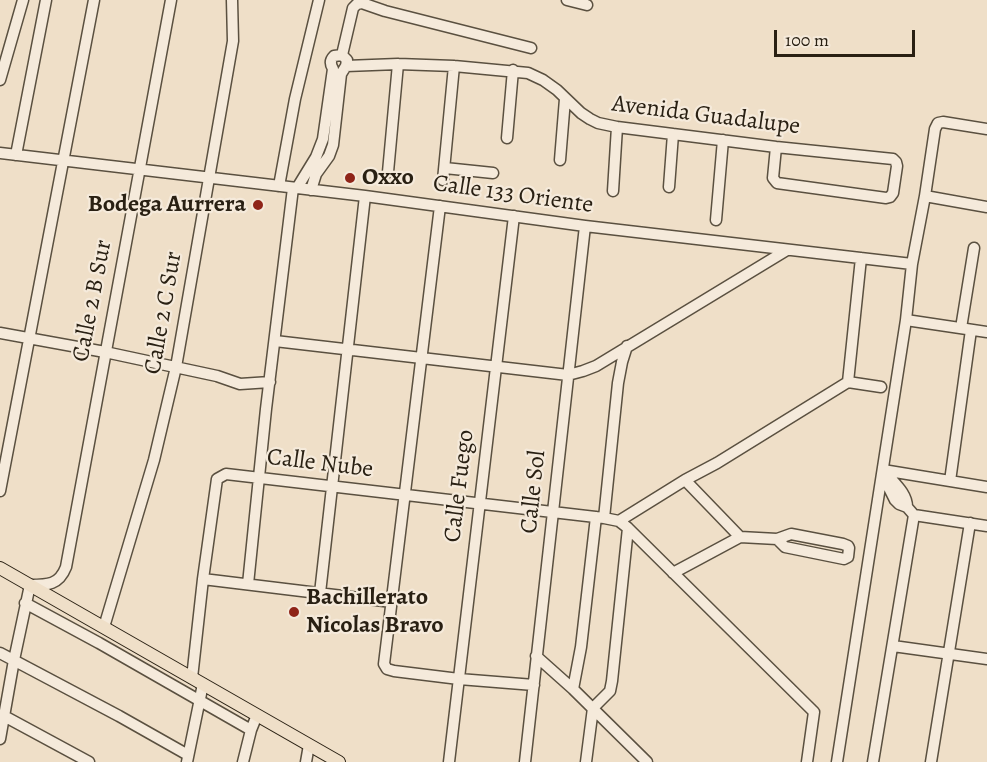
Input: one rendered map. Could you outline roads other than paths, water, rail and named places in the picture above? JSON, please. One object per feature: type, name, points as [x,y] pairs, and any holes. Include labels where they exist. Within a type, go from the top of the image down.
[{"type":"main road","points":[[2,573],[30,585],[339,762]]},
{"type":"street","points":[[0,80],[23,0]]},
{"type":"street","points":[[16,155],[46,0]]},
{"type":"street","points":[[0,491],[94,0]]},
{"type":"street","name":"Calle 2 B Sur","points":[[30,585],[58,581],[66,567],[171,0]]},
{"type":"street","name":"Calle 2 C Sur","points":[[104,627],[154,460],[176,367],[233,41],[232,0]]},
{"type":"street","points":[[279,186],[295,99],[319,0]]},
{"type":"street","points":[[567,0],[587,5]]},
{"type":"street","points":[[311,190],[324,153],[324,133],[333,69],[331,61],[339,55],[353,8],[357,4],[362,3],[385,11],[531,48]]},
{"type":"street","points":[[248,584],[270,382],[295,188],[333,145],[341,75],[346,66],[346,60],[339,55]]},
{"type":"street","points":[[388,172],[398,64]]},
{"type":"street","name":"Avenida Guadalupe","points":[[346,66],[398,64],[454,66],[528,73],[557,90],[581,113],[598,123],[776,147],[892,159],[897,166],[893,193],[886,198],[777,183],[773,178],[776,147]]},
{"type":"street","points":[[443,180],[454,66]]},
{"type":"street","points":[[507,138],[513,70]]},
{"type":"street","points":[[560,160],[565,99]]},
{"type":"street","points":[[837,762],[883,473],[912,264],[935,129],[938,123],[944,122],[987,129]]},
{"type":"street","points":[[613,191],[617,127]]},
{"type":"street","points":[[669,187],[673,134]]},
{"type":"street","points":[[716,220],[723,140]]},
{"type":"street","name":"Calle 133 Oriente","points":[[0,153],[912,264]]},
{"type":"street","points":[[445,168],[494,173]]},
{"type":"street","points":[[320,593],[365,196]]},
{"type":"street","points":[[925,196],[987,207]]},
{"type":"street","points":[[440,206],[384,664],[387,669],[394,671],[534,685]]},
{"type":"street","name":"Calle Fuego","points":[[449,762],[514,216]]},
{"type":"street","name":"Calle Sol","points":[[525,762],[585,226]]},
{"type":"street","points":[[950,481],[974,248]]},
{"type":"street","points":[[275,341],[568,375],[596,366],[786,250]]},
{"type":"street","points":[[849,382],[861,258]]},
{"type":"street","points":[[906,320],[987,332]]},
{"type":"street","points":[[0,333],[176,367],[217,376],[240,384],[270,382]]},
{"type":"street","points":[[573,689],[601,518],[618,383],[627,346]]},
{"type":"street","points":[[586,762],[593,708],[610,691],[612,681],[624,525],[685,480],[849,382],[881,387]]},
{"type":"street","points":[[883,473],[987,487]]},
{"type":"street","points":[[873,762],[893,646],[911,511],[904,494],[883,473]]},
{"type":"street","name":"Calle Nube","points":[[188,758],[199,701],[197,681],[203,579],[217,479],[222,475],[553,512],[601,518],[624,525]]},
{"type":"street","points":[[685,480],[740,537]]},
{"type":"street","points":[[911,511],[987,525]]},
{"type":"street","points":[[932,762],[970,523]]},
{"type":"street","points":[[624,525],[814,712],[807,762]]},
{"type":"street","points":[[673,573],[740,537],[777,539],[791,534],[848,546],[848,557],[844,559],[785,548],[777,539]]},
{"type":"street","points":[[203,579],[392,602]]},
{"type":"street","points":[[0,734],[30,585]]},
{"type":"street","points":[[25,603],[251,730]]},
{"type":"street","points":[[893,646],[987,660]]},
{"type":"street","points":[[0,653],[119,716],[188,758]]},
{"type":"street","points":[[536,656],[647,762]]},
{"type":"street","points":[[243,762],[257,715]]},
{"type":"street","points":[[4,716],[89,762]]},
{"type":"street","points":[[306,762],[309,745]]},
{"type":"place","name":"Oxxo","points":[[350,178]]},
{"type":"place","name":"Bodega Aurrera","points":[[258,205]]},
{"type":"place","name":"Bachillerato Nicolas Bravo","points":[[294,612]]}]
